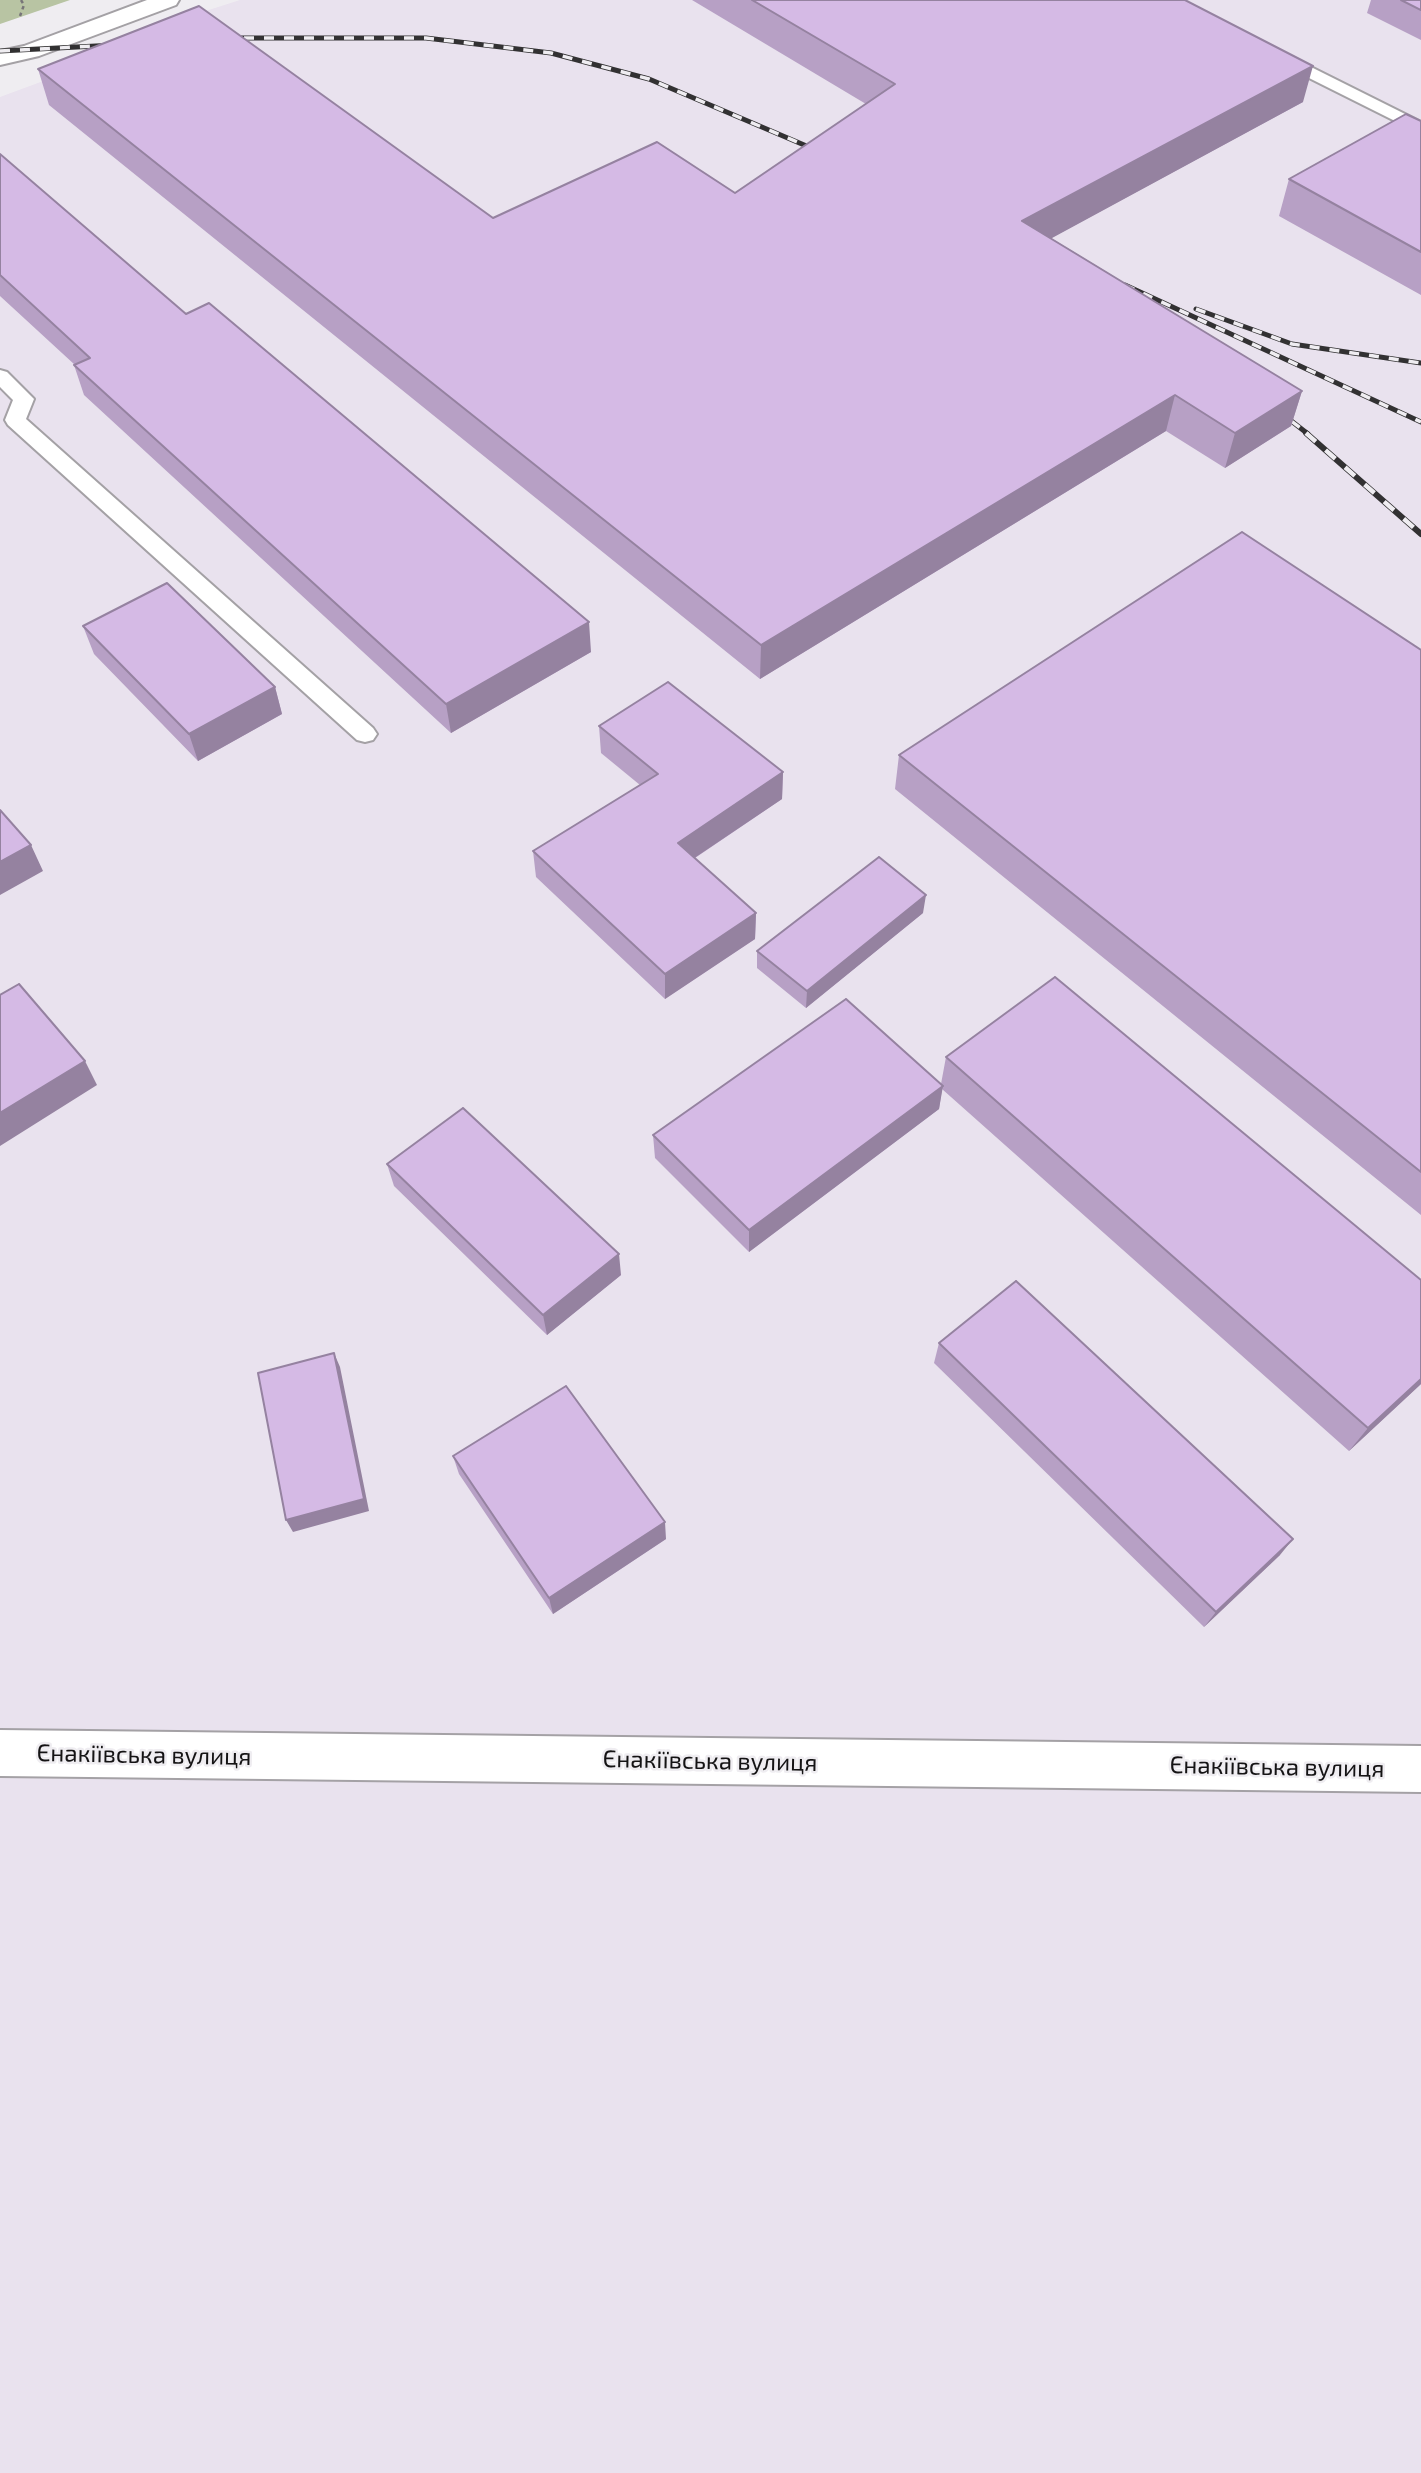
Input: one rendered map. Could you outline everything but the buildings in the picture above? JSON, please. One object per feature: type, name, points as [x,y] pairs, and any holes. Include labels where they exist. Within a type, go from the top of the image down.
[{"type":"street","points":[[0,58],[31,51],[169,0]]},
{"type":"street","name":"Єнакіївська вулиця","points":[[0,1753],[1421,1769]]},
{"type":"lane","points":[[1266,49],[1421,129]]},
{"type":"lane","points":[[0,376],[24,399],[15,420],[365,734]]},
{"type":"shaded area","points":[[240,0],[1421,0],[1421,2473],[0,2473],[0,97],[103,59],[115,40]]},
{"type":"green space","points":[[0,0],[70,0],[0,24]]},
{"type":"railway","points":[[224,38],[426,38],[551,53],[649,79],[823,153]]},
{"type":"railway","points":[[0,51],[115,45]]},
{"type":"railway","points":[[1125,285],[1421,422]]},
{"type":"railway","points":[[1196,309],[1292,344],[1421,363]]},
{"type":"railway","points":[[1276,409],[1308,434]]},
{"type":"railway","points":[[1306,433],[1421,534]]}]
